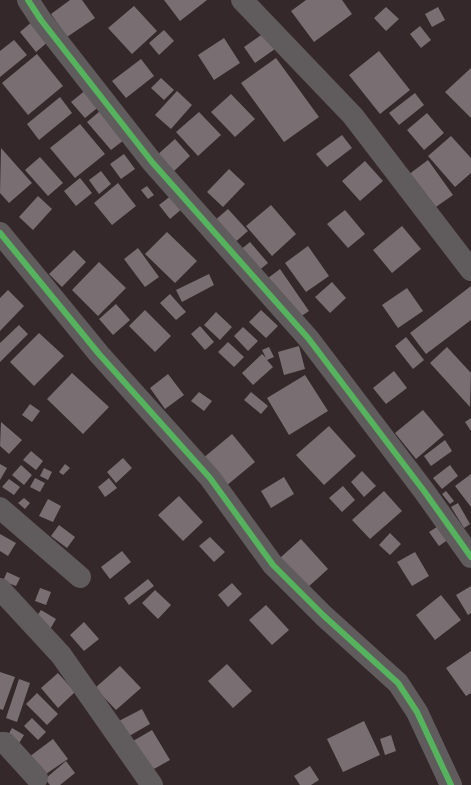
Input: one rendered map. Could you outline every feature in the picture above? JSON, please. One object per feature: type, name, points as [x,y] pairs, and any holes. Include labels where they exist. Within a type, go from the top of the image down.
[{"type":"street","points":[[28,0],[41,20],[152,162],[308,338],[424,491],[471,557]]},
{"type":"street","points":[[242,0],[353,116],[471,270]]},
{"type":"street","points":[[0,233],[99,354],[210,478],[273,565],[324,616],[398,683],[417,712],[451,785]]},
{"type":"street","points":[[0,508],[80,577]]},
{"type":"street","points":[[0,588],[61,655],[152,785]]},
{"type":"street","points":[[0,743],[5,744],[37,778]]},
{"type":"building","points":[[70,0],[82,0],[95,18],[67,37],[51,14]]},
{"type":"building","points":[[164,0],[207,0],[180,21]]},
{"type":"building","points":[[306,0],[342,0],[352,14],[314,42],[291,11]]},
{"type":"building","points":[[134,6],[157,31],[132,54],[108,28]]},
{"type":"building","points":[[386,7],[399,19],[386,31],[374,18]]},
{"type":"building","points":[[438,7],[445,20],[432,27],[425,14]]},
{"type":"building","points":[[33,21],[49,41],[36,52],[20,32]]},
{"type":"building","points":[[420,26],[431,40],[421,48],[410,34]]},
{"type":"building","points":[[164,30],[174,41],[159,55],[149,43]]},
{"type":"building","points":[[264,33],[275,49],[255,63],[244,47]]},
{"type":"building","points":[[224,38],[240,63],[214,80],[198,55]]},
{"type":"building","points":[[14,40],[27,55],[0,77],[0,51]]},
{"type":"building","points":[[379,51],[410,90],[380,114],[349,75]]},
{"type":"building","points":[[37,54],[63,86],[28,115],[2,83]]},
{"type":"building","points":[[276,58],[319,117],[284,142],[241,83]]},
{"type":"building","points":[[141,59],[154,76],[126,98],[112,81]]},
{"type":"building","points":[[471,68],[471,118],[445,92]]},
{"type":"building","points":[[161,78],[174,90],[164,100],[151,88]]},
{"type":"building","points":[[87,89],[101,105],[85,118],[71,102]]},
{"type":"building","points":[[177,91],[192,105],[171,129],[155,115]]},
{"type":"building","points":[[415,93],[424,105],[399,125],[389,113]]},
{"type":"building","points":[[231,94],[255,119],[235,137],[211,112]]},
{"type":"building","points":[[60,97],[72,113],[39,140],[27,124]]},
{"type":"building","points":[[100,111],[124,140],[111,150],[87,122]]},
{"type":"building","points":[[199,112],[221,135],[198,156],[176,132]]},
{"type":"building","points":[[427,113],[444,133],[424,150],[407,130]]},
{"type":"building","points":[[80,124],[105,154],[75,178],[50,148]]},
{"type":"building","points":[[342,135],[352,148],[327,167],[316,154]]},
{"type":"building","points":[[451,136],[471,158],[471,173],[455,187],[428,156]]},
{"type":"building","points":[[175,139],[190,156],[172,173],[156,156]]},
{"type":"building","points":[[1,148],[32,183],[9,203],[0,193]]},
{"type":"building","points":[[124,154],[135,169],[121,179],[110,164]]},
{"type":"building","points":[[40,157],[63,183],[48,196],[25,170]]},
{"type":"building","points":[[428,160],[453,195],[433,209],[408,175]]},
{"type":"building","points":[[365,161],[383,181],[360,201],[342,181]]},
{"type":"building","points":[[229,169],[245,184],[223,207],[207,192]]},
{"type":"building","points":[[101,171],[111,184],[99,194],[89,180]]},
{"type":"building","points":[[80,178],[92,193],[76,206],[64,191]]},
{"type":"building","points":[[118,183],[136,206],[112,225],[94,203]]},
{"type":"building","points":[[147,186],[154,195],[148,199],[141,190]]},
{"type":"building","points":[[172,195],[183,208],[170,219],[159,205]]},
{"type":"building","points":[[38,196],[52,209],[33,230],[19,217]]},
{"type":"building","points":[[271,205],[296,234],[272,256],[246,226]]},
{"type":"building","points":[[228,209],[248,231],[233,244],[213,222]]},
{"type":"building","points":[[345,210],[365,234],[348,248],[327,224]]},
{"type":"building","points":[[402,226],[421,249],[392,273],[373,250]]},
{"type":"building","points":[[167,232],[197,261],[175,283],[145,254]]},
{"type":"building","points":[[250,242],[268,263],[257,272],[239,251]]},
{"type":"building","points":[[308,246],[329,276],[306,292],[285,263]]},
{"type":"building","points":[[138,248],[159,277],[145,287],[124,259]]},
{"type":"building","points":[[74,250],[86,262],[62,287],[49,274]]},
{"type":"building","points":[[99,262],[126,288],[98,316],[72,290]]},
{"type":"building","points":[[280,269],[309,311],[297,319],[268,278]]},
{"type":"building","points":[[209,274],[214,285],[182,302],[176,290]]},
{"type":"building","points":[[332,282],[346,298],[330,313],[315,297]]},
{"type":"building","points":[[471,286],[471,320],[426,354],[410,333]]},
{"type":"building","points":[[407,288],[423,311],[398,328],[382,305]]},
{"type":"building","points":[[8,290],[24,306],[0,331],[0,298]]},
{"type":"building","points":[[170,294],[186,312],[176,320],[160,303]]},
{"type":"building","points":[[116,304],[130,320],[113,335],[99,319]]},
{"type":"building","points":[[145,310],[171,336],[155,352],[129,326]]},
{"type":"building","points":[[261,310],[278,326],[266,338],[249,322]]},
{"type":"building","points":[[216,312],[232,327],[220,340],[204,325]]},
{"type":"building","points":[[19,325],[28,334],[0,362],[0,343]]},
{"type":"building","points":[[200,326],[214,342],[205,350],[191,334]]},
{"type":"building","points":[[243,327],[258,341],[248,351],[234,336]]},
{"type":"building","points":[[39,333],[64,356],[34,386],[10,362]]},
{"type":"building","points":[[406,337],[424,360],[413,369],[395,346]]},
{"type":"building","points":[[228,342],[244,357],[234,367],[218,352]]},
{"type":"building","points":[[299,346],[305,369],[284,375],[278,352]]},
{"type":"building","points":[[269,347],[274,357],[267,360],[273,367],[253,385],[242,373],[262,354],[266,358],[262,350]]},
{"type":"building","points":[[447,347],[471,373],[470,407],[430,363]]},
{"type":"building","points":[[394,371],[407,388],[386,404],[373,388]]},
{"type":"building","points":[[72,373],[109,407],[83,434],[47,399]]},
{"type":"building","points":[[168,374],[184,395],[165,409],[150,388]]},
{"type":"building","points":[[305,375],[328,411],[289,435],[267,398]]},
{"type":"building","points":[[199,392],[212,401],[204,411],[191,401]]},
{"type":"building","points":[[251,392],[268,406],[261,414],[244,400]]},
{"type":"building","points":[[30,404],[40,411],[32,422],[22,415]]},
{"type":"building","points":[[423,410],[444,435],[416,459],[395,433]]},
{"type":"building","points":[[471,418],[471,431],[465,422]]},
{"type":"building","points":[[1,422],[22,440],[9,454],[0,446]]},
{"type":"building","points":[[329,426],[356,456],[324,485],[296,455]]},
{"type":"building","points":[[232,434],[255,462],[226,486],[202,459]]},
{"type":"building","points":[[445,440],[452,451],[431,466],[424,456]]},
{"type":"building","points":[[31,451],[43,461],[36,470],[23,460]]},
{"type":"building","points":[[123,458],[132,468],[116,483],[107,472]]},
{"type":"building","points":[[0,464],[7,468],[0,480]]},
{"type":"building","points":[[65,464],[70,468],[63,475],[59,472]]},
{"type":"building","points":[[21,465],[32,475],[24,485],[12,475]]},
{"type":"building","points":[[450,465],[458,476],[442,489],[433,478]]},
{"type":"building","points":[[44,468],[52,472],[48,480],[40,476]]},
{"type":"building","points":[[362,471],[376,486],[364,497],[351,482]]},
{"type":"building","points":[[471,474],[471,507],[455,486]]},
{"type":"building","points":[[284,477],[294,494],[271,508],[261,491]]},
{"type":"building","points":[[35,478],[45,483],[40,492],[30,487]]},
{"type":"building","points":[[109,478],[117,488],[105,497],[98,487]]},
{"type":"building","points":[[9,479],[20,487],[14,495],[2,487]]},
{"type":"building","points":[[343,486],[355,500],[342,512],[329,498]]},
{"type":"building","points":[[384,491],[402,511],[370,539],[352,520]]},
{"type":"building","points":[[446,491],[454,501],[450,504],[442,494]]},
{"type":"building","points":[[179,496],[203,522],[183,541],[158,515]]},
{"type":"building","points":[[24,498],[30,503],[25,509],[18,503]]},
{"type":"building","points":[[48,499],[61,506],[53,522],[39,516]]},
{"type":"building","points":[[458,503],[470,524],[464,528],[451,507]]},
{"type":"building","points":[[59,525],[75,537],[67,548],[51,536]]},
{"type":"building","points":[[440,525],[449,539],[439,546],[429,532]]},
{"type":"building","points":[[390,533],[401,544],[390,555],[379,545]]},
{"type":"building","points":[[0,534],[16,543],[8,556],[0,551]]},
{"type":"building","points":[[210,537],[225,552],[214,562],[199,546]]},
{"type":"building","points":[[301,539],[328,569],[307,588],[280,558]]},
{"type":"building","points":[[122,551],[131,562],[110,579],[101,567]]},
{"type":"building","points":[[415,552],[429,576],[412,586],[397,562]]},
{"type":"building","points":[[7,572],[20,578],[16,586],[3,581]]},
{"type":"building","points":[[148,579],[154,586],[129,605],[124,598]]},
{"type":"building","points":[[232,583],[242,594],[228,607],[218,595]]},
{"type":"building","points":[[471,586],[471,613],[468,615],[456,595]]},
{"type":"building","points":[[40,588],[51,592],[46,605],[35,601]]},
{"type":"building","points":[[155,590],[171,605],[158,619],[142,603]]},
{"type":"building","points":[[441,595],[461,620],[435,640],[416,615]]},
{"type":"building","points":[[266,605],[289,630],[272,645],[249,620]]},
{"type":"building","points":[[41,610],[56,619],[49,631],[33,622]]},
{"type":"building","points":[[84,622],[99,639],[84,651],[70,635]]},
{"type":"building","points":[[471,651],[471,693],[466,696],[446,668]]},
{"type":"building","points":[[227,664],[252,691],[233,708],[208,681]]},
{"type":"building","points":[[120,666],[141,688],[116,710],[95,688]]},
{"type":"building","points":[[0,672],[15,677],[3,710],[0,709]]},
{"type":"building","points":[[58,673],[75,692],[58,708],[41,688]]},
{"type":"building","points":[[19,679],[30,683],[17,722],[6,718]]},
{"type":"building","points":[[37,693],[58,714],[47,725],[26,704]]},
{"type":"building","points":[[142,709],[150,724],[124,739],[115,723]]},
{"type":"building","points":[[32,718],[46,732],[38,740],[24,726]]},
{"type":"building","points":[[364,721],[380,755],[343,772],[327,739]]},
{"type":"building","points":[[12,728],[24,735],[18,745],[6,739]]},
{"type":"building","points":[[152,730],[170,760],[145,774],[128,744]]},
{"type":"building","points":[[391,735],[396,751],[385,755],[380,739]]},
{"type":"building","points":[[53,739],[68,759],[43,776],[29,757]]},
{"type":"building","points":[[66,761],[75,773],[60,785],[50,785],[45,779]]},
{"type":"building","points":[[310,766],[319,780],[311,785],[300,785],[294,776]]},
{"type":"cycle path","points":[[28,0],[41,20],[152,162],[308,338],[424,491],[471,557]]},
{"type":"cycle path","points":[[0,233],[99,354],[210,478],[273,565],[324,616],[398,683],[417,712],[451,785]]}]
